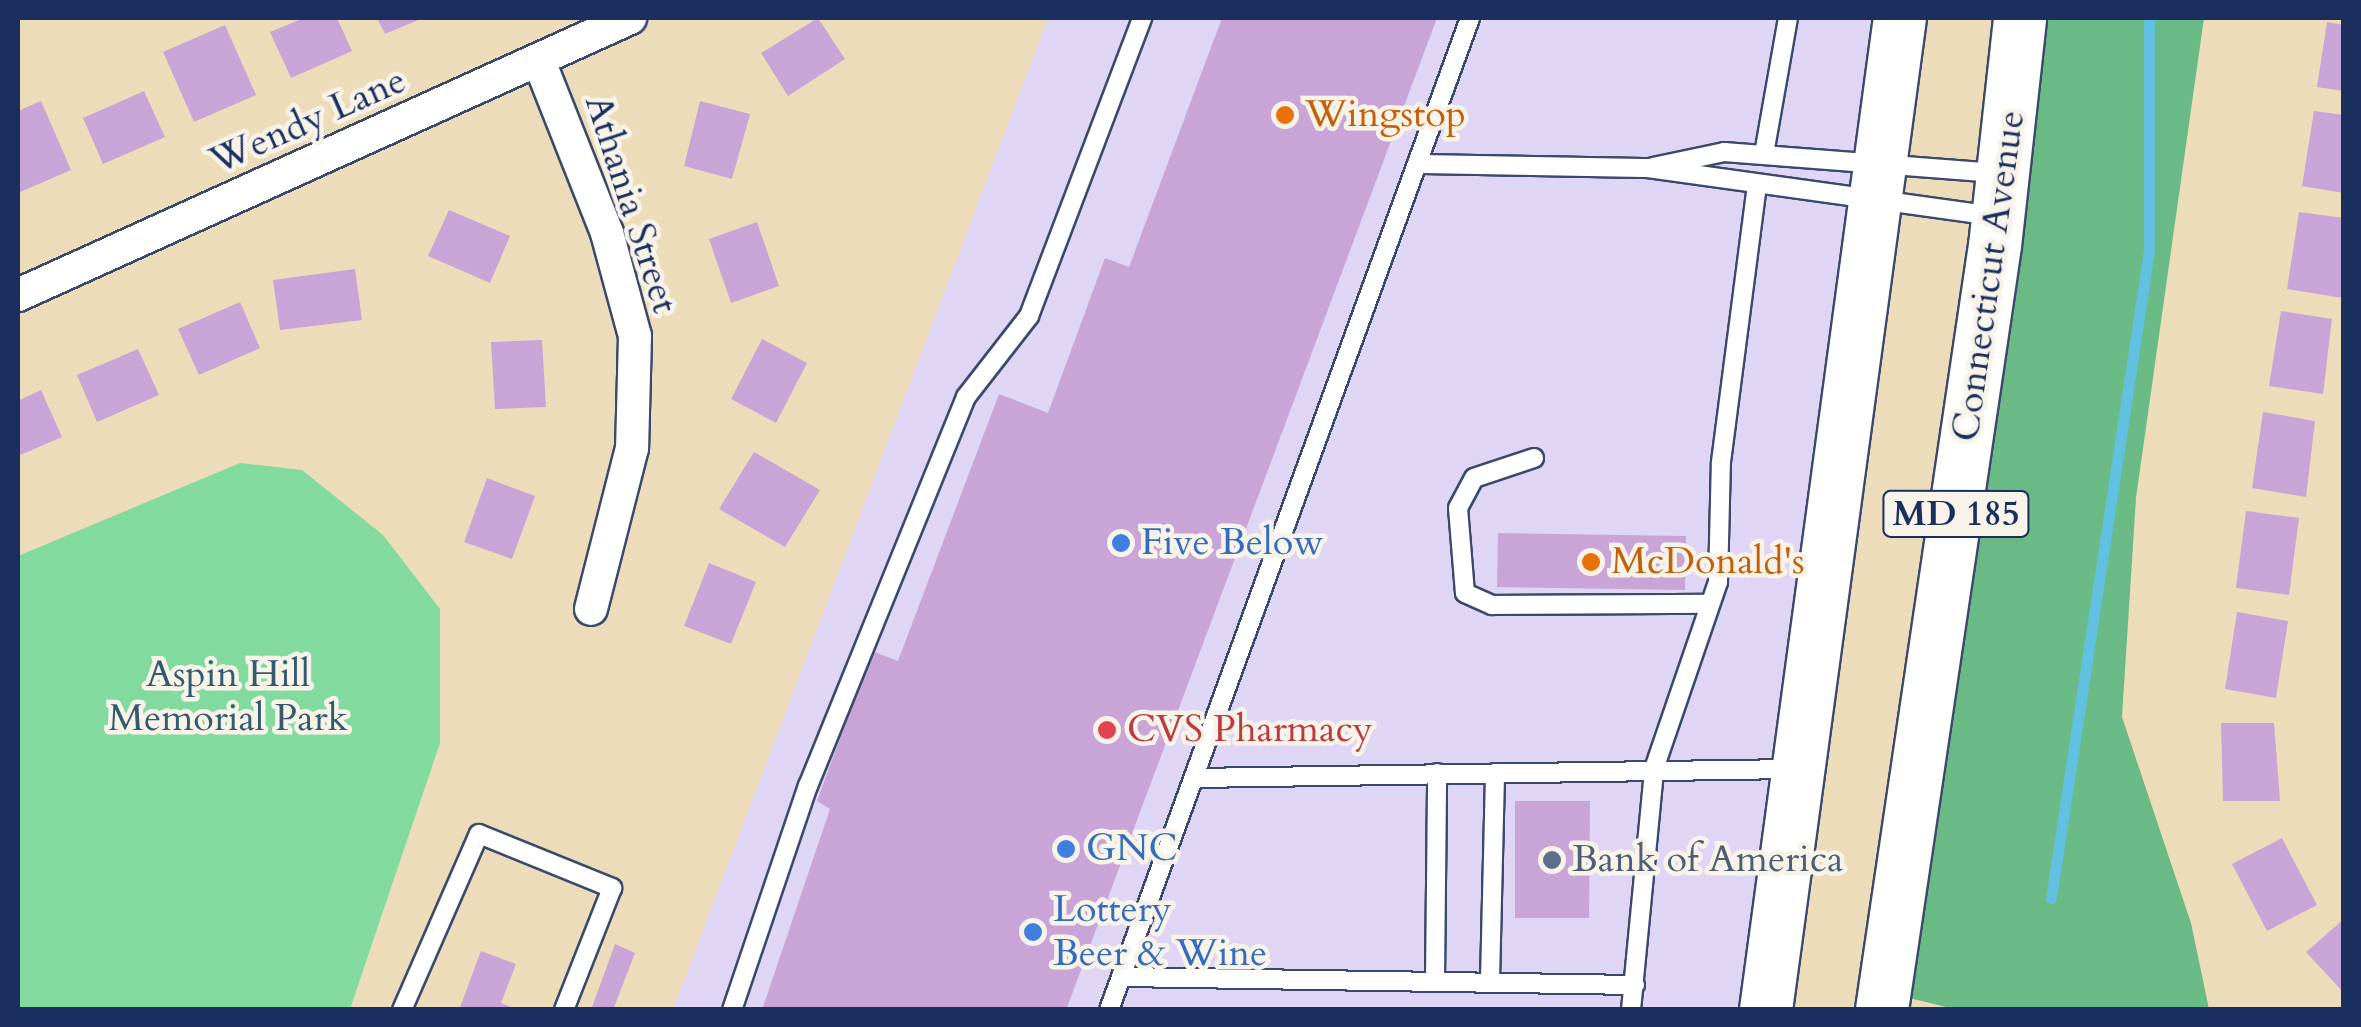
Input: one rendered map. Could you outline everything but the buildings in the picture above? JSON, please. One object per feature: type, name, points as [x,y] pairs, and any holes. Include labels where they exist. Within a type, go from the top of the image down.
[{"type":"main road","name":"MD 185","points":[[1766,1010],[1882,182],[1900,18]]},
{"type":"main road","name":"Connecticut Avenue","points":[[1882,1010],[2002,195],[2020,18]]},
{"type":"street","name":"Wendy Lane","points":[[18,295],[630,18]]},
{"type":"street","name":"Athania Street","points":[[539,61],[607,233],[635,336],[632,448],[591,609]]},
{"type":"lane","points":[[732,1010],[808,786],[966,397],[1029,316],[1142,18]]},
{"type":"lane","points":[[1109,1010],[1470,18]]},
{"type":"lane","points":[[1764,154],[1788,18]]},
{"type":"lane","points":[[1648,168],[1688,155],[1764,154],[1882,182],[2002,195]]},
{"type":"lane","points":[[1416,164],[1648,168],[1757,184],[1882,182],[2002,195]]},
{"type":"lane","points":[[1631,1010],[1654,769],[1709,604],[1757,184]]},
{"type":"lane","points":[[1534,458],[1474,478],[1458,508],[1465,593],[1492,606],[1709,604]]},
{"type":"lane","points":[[1194,778],[1801,770]]},
{"type":"lane","points":[[1435,979],[1437,773]]},
{"type":"lane","points":[[1490,980],[1494,773]]},
{"type":"lane","points":[[402,1010],[478,834],[612,888],[564,1010]]},
{"type":"lane","points":[[1121,977],[1635,985]]},
{"type":"shaded area","points":[[1048,18],[1897,18],[1766,1009],[673,1010]]},
{"type":"green space","points":[[2020,18],[2204,18],[2136,498],[2122,717],[2191,923],[2209,1009],[1954,1009],[1885,992]]},
{"type":"green space","name":"Aspin Hill Memorial Park","points":[[240,463],[302,470],[383,535],[440,609],[440,743],[350,1009],[18,1009],[18,556]]},
{"type":"waterway","points":[[2051,898],[2149,251],[2149,18]]},
{"type":"place","name":"Wingstop","points":[[1285,115]]},
{"type":"place","name":"Five Below","points":[[1121,543]]},
{"type":"place","name":"McDonald's","points":[[1591,562]]},
{"type":"place","name":"CVS Pharmacy","points":[[1107,730]]},
{"type":"place","name":"GNC","points":[[1066,849]]},
{"type":"place","name":"Bank of America","points":[[1552,860]]},
{"type":"place","name":"Lottery Beer & Wine","points":[[1033,932]]}]
